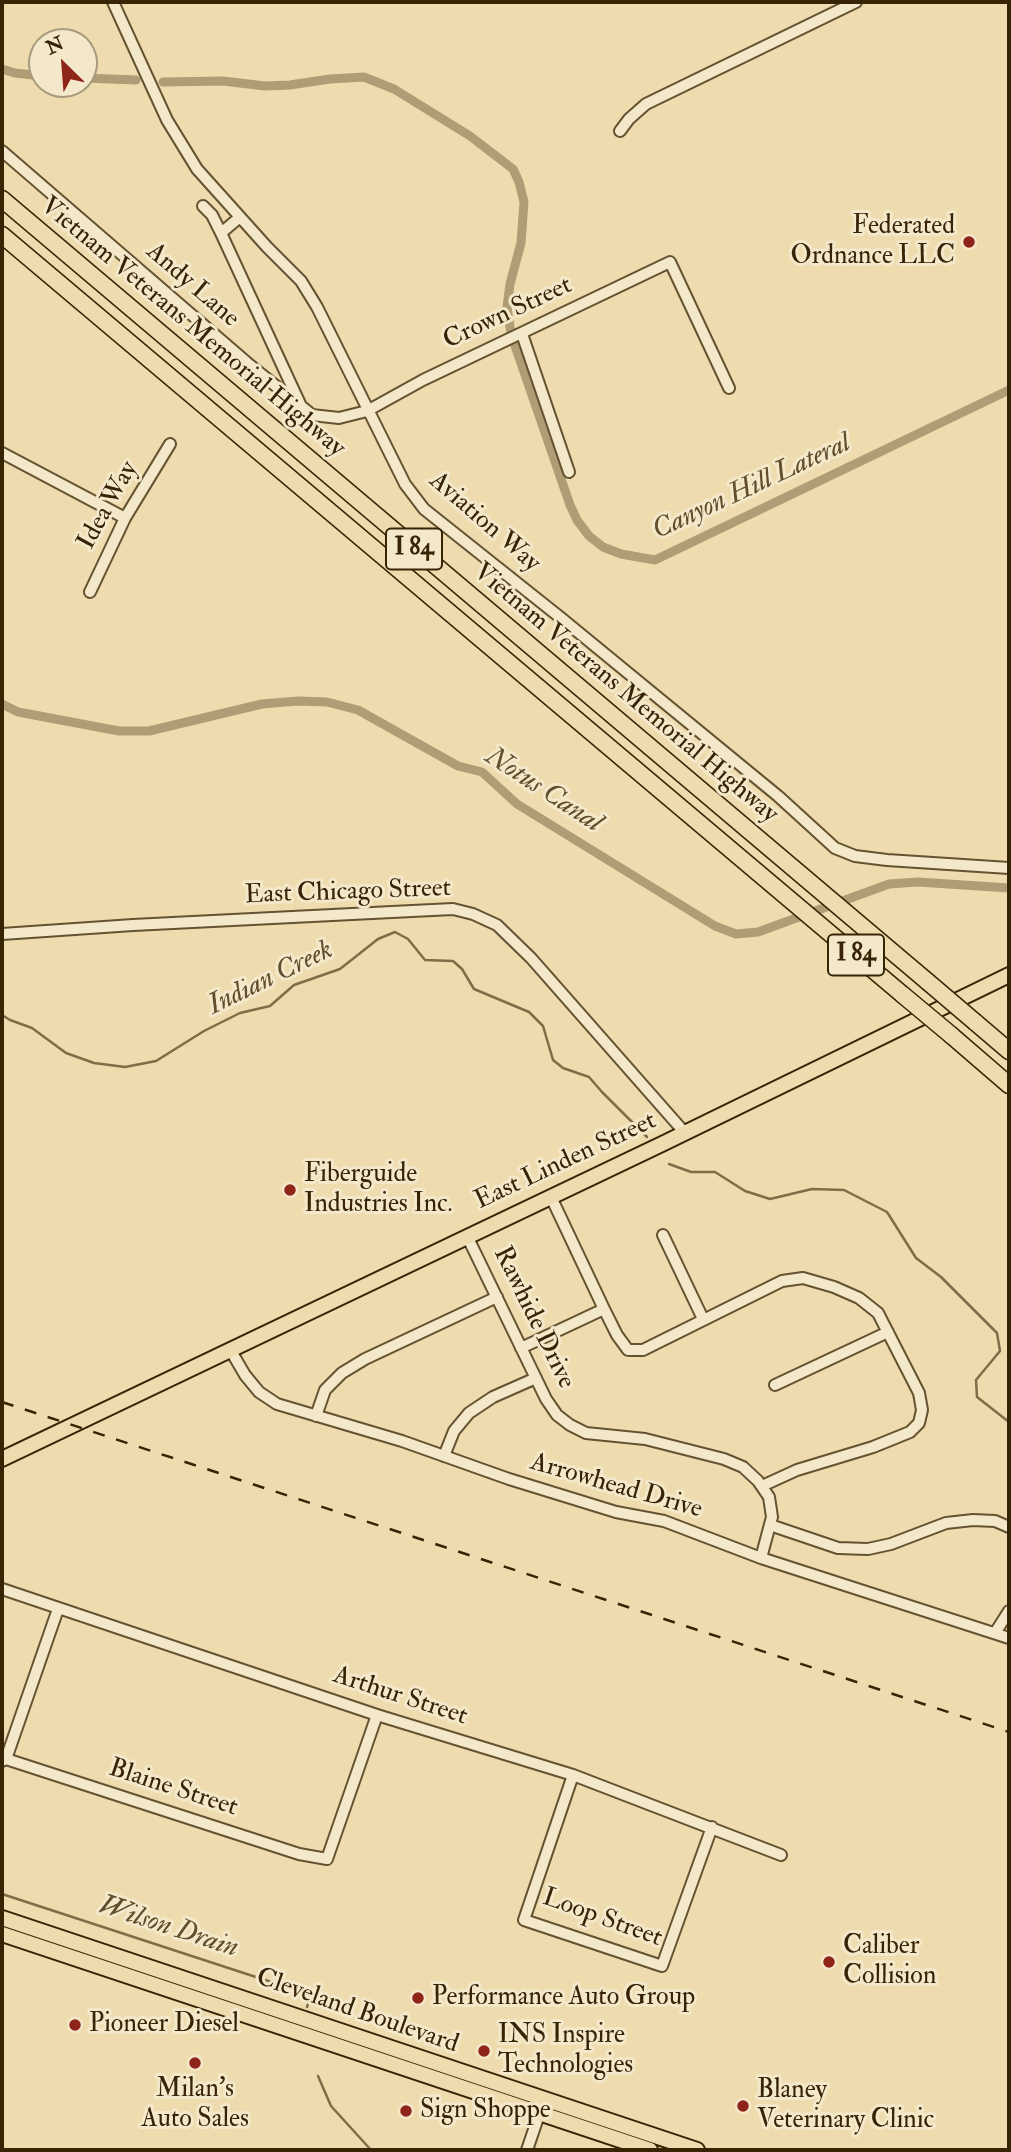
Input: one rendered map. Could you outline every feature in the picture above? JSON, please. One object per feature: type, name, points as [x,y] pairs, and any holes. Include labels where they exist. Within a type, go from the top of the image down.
[{"type":"highway","name":"Vietnam Veterans Memorial Highway","points":[[2,199],[1009,1051]]},
{"type":"highway","name":"Vietnam Veterans Memorial Highway","points":[[2,235],[1009,1085]]},
{"type":"main road","name":"East Linden Street","points":[[2,1459],[1009,975]]},
{"type":"main road","name":"Cleveland Boulevard","points":[[2,1918],[697,2150]]},
{"type":"main road","name":"Cleveland Boulevard","points":[[2,1934],[650,2150]]},
{"type":"street","name":"Aviation Way","points":[[113,2],[167,120],[197,169],[301,281],[396,461],[405,484],[424,509],[778,796],[835,848],[855,856],[887,860],[1009,868]]},
{"type":"street","points":[[620,131],[646,104],[856,2]]},
{"type":"street","name":"Andy Lane","points":[[2,151],[302,408],[323,418],[339,418],[368,411]]},
{"type":"street","points":[[203,206],[212,215],[221,233],[302,408]]},
{"type":"street","points":[[221,233],[240,217]]},
{"type":"street","name":"Crown Street","points":[[368,411],[423,380],[670,262],[729,388]]},
{"type":"street","points":[[522,334],[569,472]]},
{"type":"street","name":"Idea Way","points":[[90,592],[125,518],[170,444]]},
{"type":"street","points":[[2,453],[125,518]]},
{"type":"street","name":"East Chicago Street","points":[[2,934],[425,910],[453,909],[473,914],[497,925],[531,958],[685,1133]]},
{"type":"street","points":[[551,1196],[604,1309],[628,1350],[643,1350],[782,1281],[803,1278],[834,1287],[859,1298],[878,1313],[919,1393],[922,1410],[919,1423],[910,1432],[873,1447],[797,1470],[762,1486],[769,1497],[772,1517],[761,1558]]},
{"type":"street","points":[[663,1235],[704,1319]]},
{"type":"street","name":"Rawhide Drive","points":[[467,1236],[536,1378],[557,1415],[586,1433],[645,1439],[724,1459],[743,1467],[762,1486]]},
{"type":"street","points":[[316,1416],[325,1390],[342,1373],[365,1359],[497,1297]]},
{"type":"street","points":[[521,1348],[604,1309]]},
{"type":"street","points":[[775,1385],[888,1332]]},
{"type":"street","name":"Arrowhead Drive","points":[[231,1350],[245,1375],[259,1392],[277,1404],[616,1512],[664,1521],[761,1558],[1009,1638]]},
{"type":"street","points":[[444,1456],[454,1431],[469,1413],[493,1397],[536,1378]]},
{"type":"street","points":[[770,1525],[838,1548],[867,1549],[891,1544],[946,1523],[995,1521],[1009,1527]]},
{"type":"street","name":"Arthur Street","points":[[2,1589],[377,1715],[573,1775],[781,1855]]},
{"type":"street","points":[[4,1760],[58,1609]]},
{"type":"street","points":[[995,1633],[1009,1611]]},
{"type":"street","name":"Blaine Street","points":[[4,1760],[299,1854],[327,1859],[377,1715]]},
{"type":"street","name":"Loop Street","points":[[573,1775],[524,1920],[662,1966],[712,1827]]},
{"type":"street","points":[[527,2150],[544,2100]]},
{"type":"waterway","name":"Canyon Hill Lateral","points":[[2,69],[28,74]]},
{"type":"waterway","name":"Canyon Hill Lateral","points":[[163,82],[223,81],[265,86],[364,77],[394,89],[470,136],[513,169],[524,202],[521,243],[507,307],[511,334]]},
{"type":"waterway","name":"Canyon Hill Lateral","points":[[98,79],[136,80]]},
{"type":"waterway","name":"Canyon Hill Lateral","points":[[513,340],[577,520],[589,536],[603,547],[621,554],[655,560],[1009,390]]},
{"type":"waterway","name":"Notus Canal","points":[[2,704],[18,712],[119,731],[149,731],[262,704],[327,702],[358,710],[458,766],[482,772],[517,804],[715,926],[736,934],[758,932],[889,884],[918,882],[1009,888]]},
{"type":"waterway","name":"Indian Creek","points":[[2,1015],[32,1028],[66,1053],[94,1063],[125,1067],[156,1061],[204,1031],[240,1013],[270,1006],[294,985],[340,969],[378,939],[395,932],[408,939],[425,960],[453,961],[462,969],[474,989],[529,1012],[543,1026],[553,1060],[563,1068],[589,1077],[647,1137]]},
{"type":"waterway","name":"Indian Creek","points":[[669,1164],[691,1172],[715,1172],[745,1191],[770,1199],[812,1189],[844,1190],[887,1212],[916,1258],[941,1277],[997,1333],[1000,1351],[976,1380],[977,1397],[1009,1422]]},
{"type":"waterway","name":"Wilson Drain","points":[[2,1894],[311,1995],[307,2007]]},
{"type":"waterway","name":"Wilson Drain","points":[[318,2076],[331,2106],[371,2150]]},
{"type":"railway","points":[[2,1402],[1009,1732]]},
{"type":"place","name":"Federated Ordnance LLC","points":[[969,242]]},
{"type":"place","name":"Fiberguide Industries Inc.","points":[[290,1190]]},
{"type":"place","name":"Caliber Collision","points":[[829,1962]]},
{"type":"place","name":"Performance Auto Group","points":[[418,1998]]},
{"type":"place","name":"Pioneer Diesel","points":[[75,2025]]},
{"type":"place","name":"INS Inspire Technologies","points":[[484,2051]]},
{"type":"place","name":"Milan's Auto Sales","points":[[195,2063]]},
{"type":"place","name":"Blaney Veterinary Clinic","points":[[743,2106]]},
{"type":"place","name":"Sign Shoppe","points":[[406,2111]]}]
